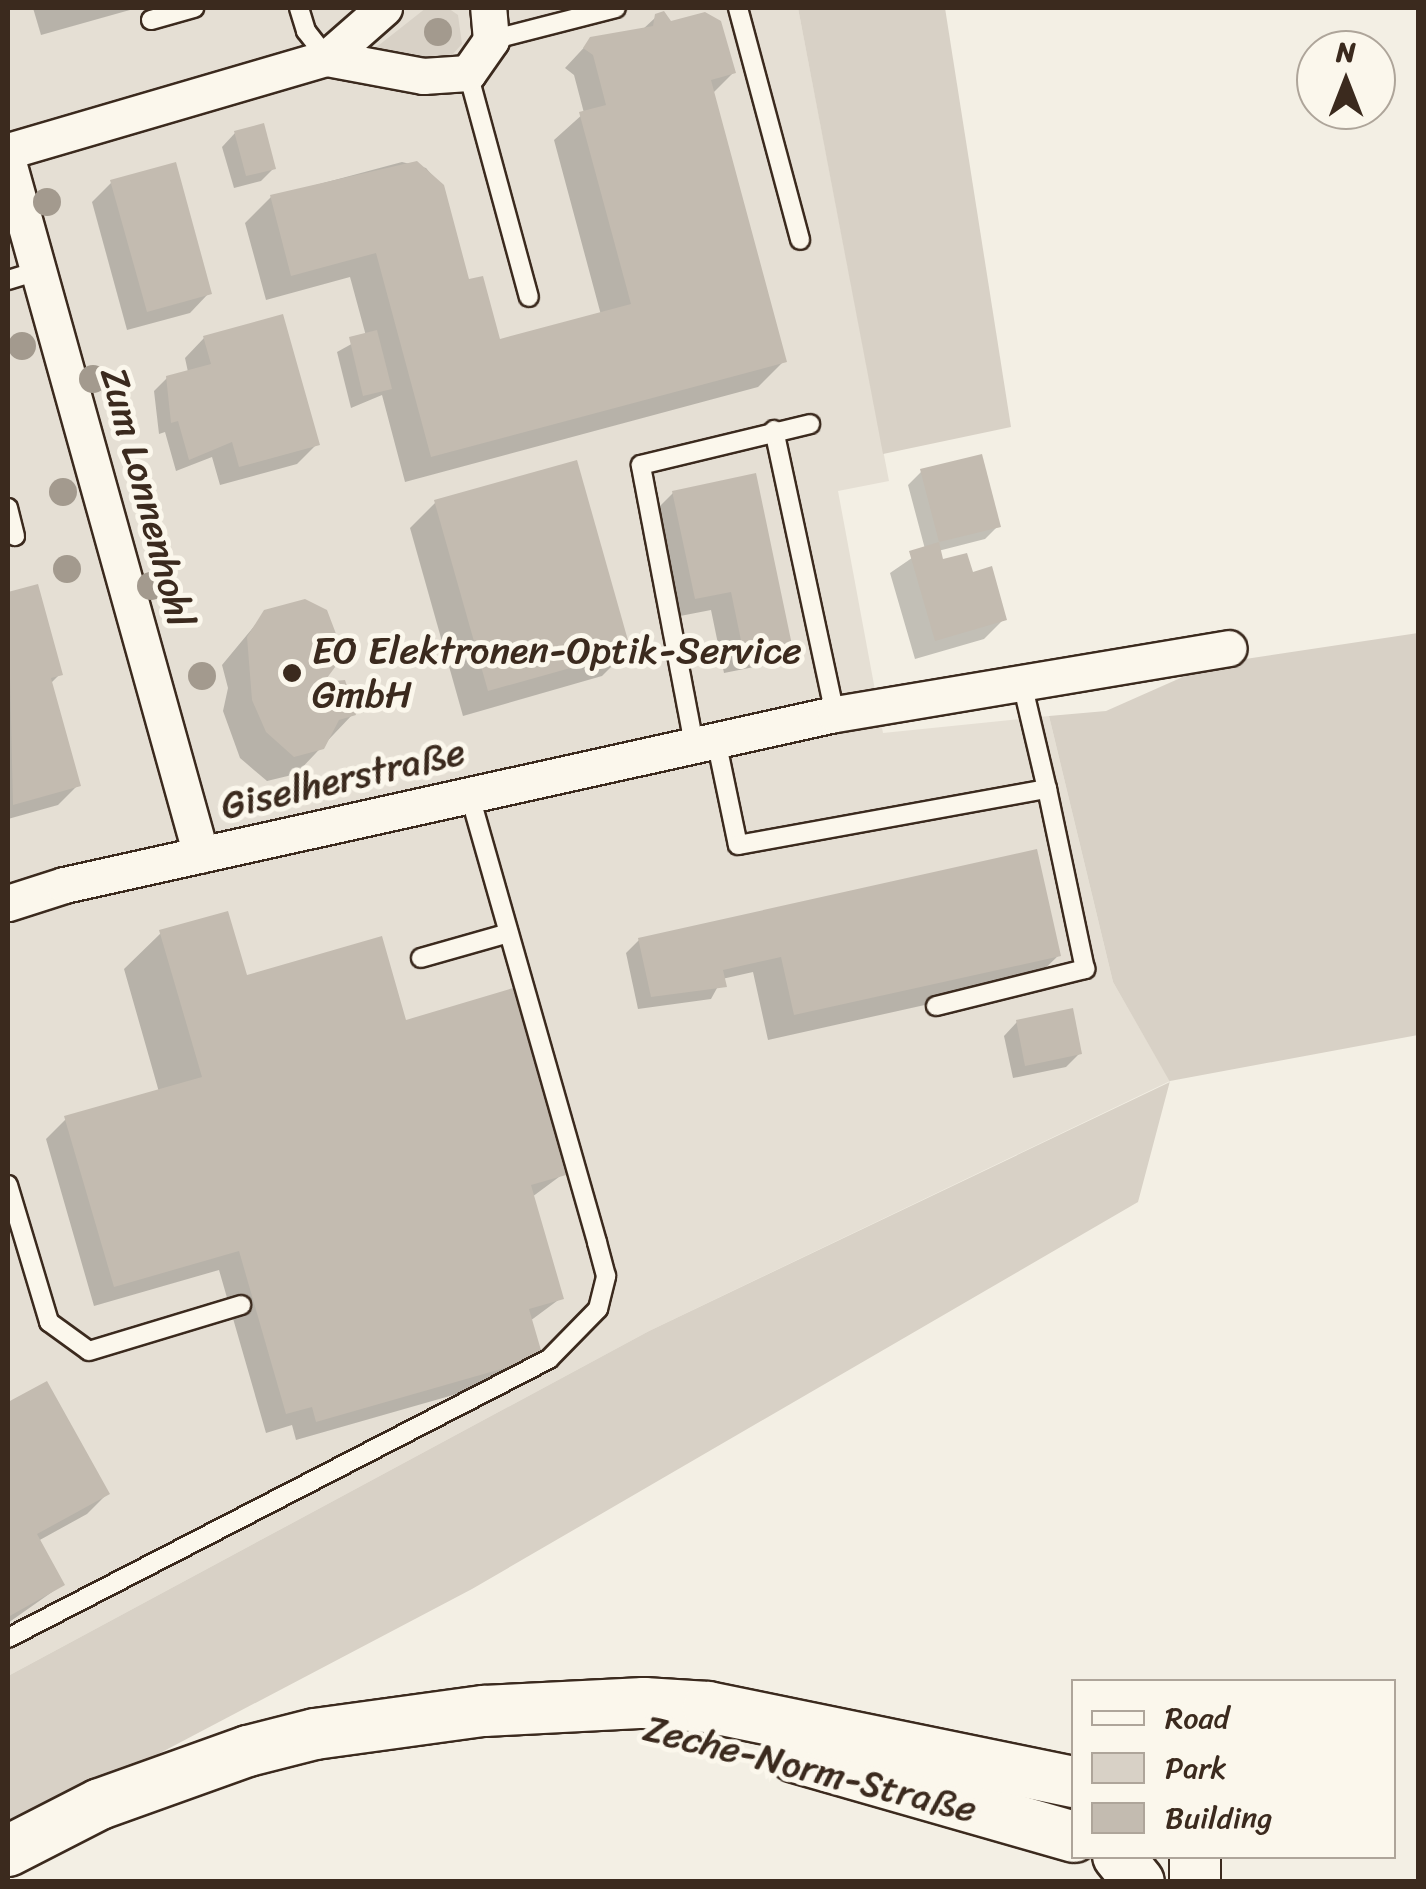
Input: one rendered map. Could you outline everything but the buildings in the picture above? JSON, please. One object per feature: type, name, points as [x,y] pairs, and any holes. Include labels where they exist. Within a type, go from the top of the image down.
[{"type":"main road","name":"Zeche-Norm-Straße","points":[[8,1851],[100,1804],[248,1751],[316,1734],[484,1711],[644,1702],[708,1708],[1071,1781]]},
{"type":"main road","name":"Zeche-Norm-Straße","points":[[484,1711],[641,1726],[734,1742],[1071,1836]]},
{"type":"main road","points":[[1120,1859],[1139,1882]]},
{"type":"street","points":[[8,151],[328,58],[384,8]]},
{"type":"street","points":[[328,58],[423,76],[468,74],[489,24]]},
{"type":"street","name":"Zum Lonnenhohl","points":[[8,162],[24,275],[201,854]]},
{"type":"street","name":"Giselherstraße","points":[[8,903],[201,854],[834,714],[1230,648]]},
{"type":"lane","points":[[151,20],[194,8]]},
{"type":"lane","points":[[299,8],[306,31],[328,58]]},
{"type":"lane","points":[[489,24],[616,8]]},
{"type":"lane","points":[[738,8],[800,240]]},
{"type":"lane","points":[[468,74],[530,297]]},
{"type":"lane","points":[[810,424],[641,465],[705,742],[738,845],[1047,789]]},
{"type":"lane","points":[[774,430],[834,714]]},
{"type":"lane","points":[[8,508],[15,536]]},
{"type":"lane","points":[[936,1006],[1084,969],[1022,683]]},
{"type":"lane","points":[[8,1638],[548,1359],[582,1332],[598,1309],[606,1276],[469,794]]},
{"type":"lane","points":[[420,958],[509,934]]},
{"type":"lane","points":[[8,1185],[48,1322],[89,1350],[241,1305]]},
{"type":"shaded area","points":[[8,8],[798,8],[889,481],[838,491],[883,733],[1049,716],[1113,982],[1170,1081],[649,1331],[8,1676]]},
{"type":"green space","points":[[426,8],[448,8],[458,15],[462,44],[452,55],[409,57],[374,49]]},
{"type":"green space","points":[[798,8],[945,8],[1011,427],[883,454]]},
{"type":"green space","points":[[1418,633],[1418,1035],[1170,1082],[1113,982],[1049,716],[1106,711],[1212,664]]},
{"type":"green space","points":[[1170,1082],[1138,1202],[472,1589],[8,1833],[8,1676],[649,1331]]},
{"type":"place","name":"EO Elektronen-Optik-Service GmbH","points":[[292,673]]}]
